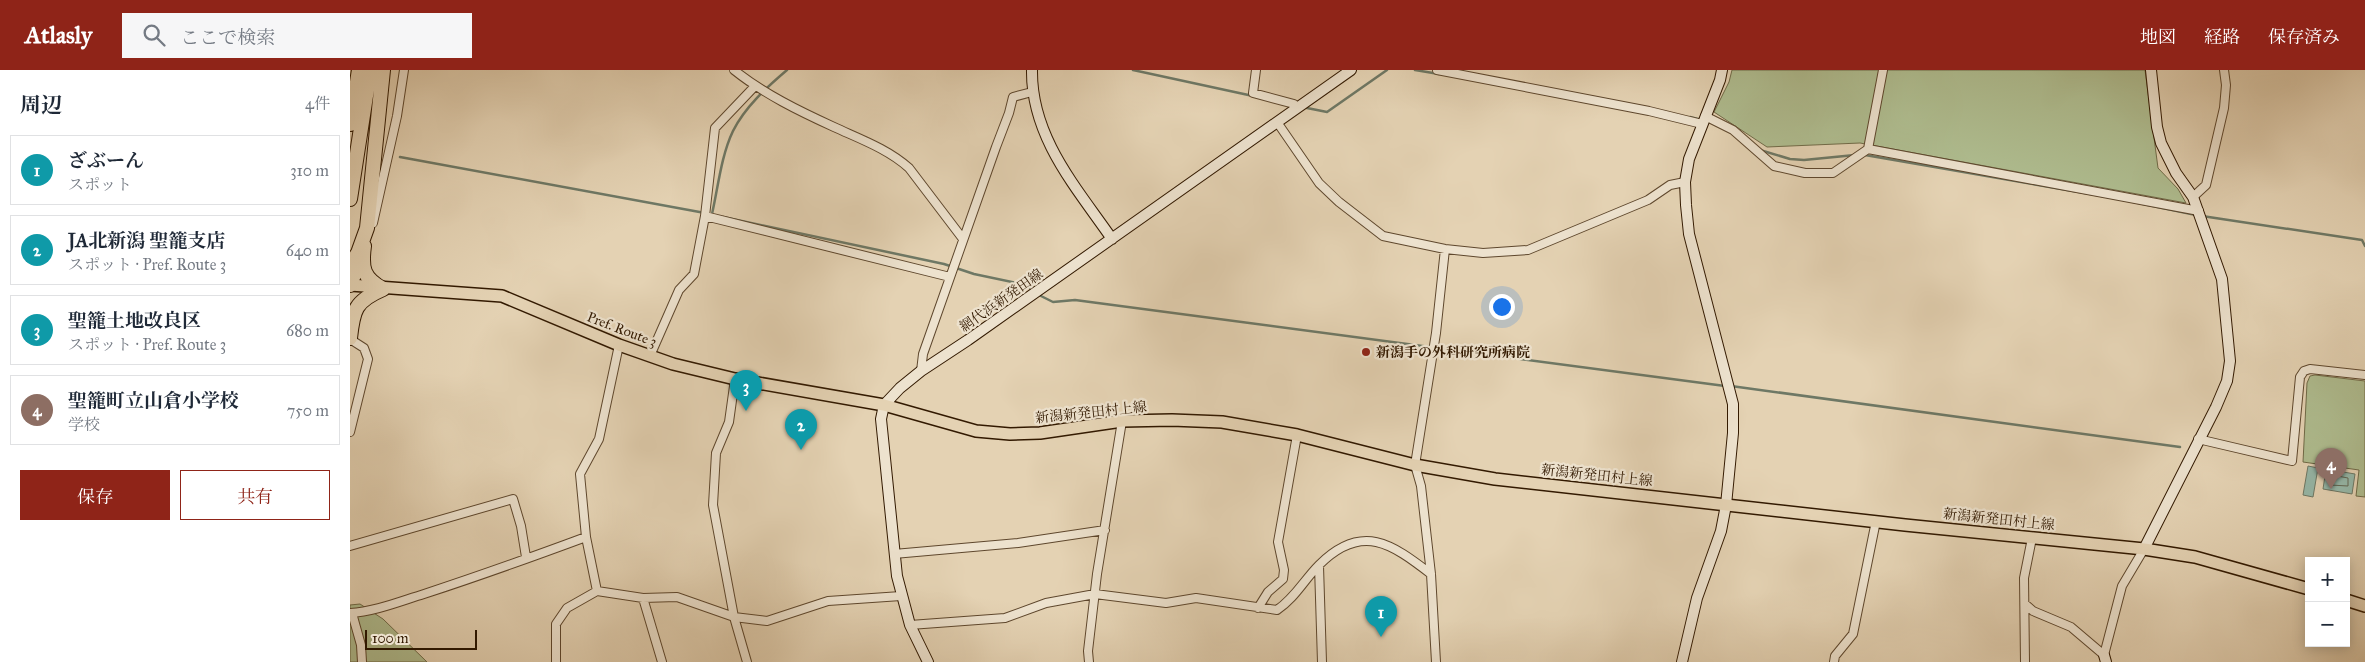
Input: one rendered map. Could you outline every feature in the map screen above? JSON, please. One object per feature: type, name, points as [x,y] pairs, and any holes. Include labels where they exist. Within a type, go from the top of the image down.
[{"type":"highway","points":[[350,124],[359,70]]},
{"type":"highway","points":[[350,199],[370,70]]},
{"type":"highway","points":[[383,70],[363,252],[363,265],[366,276],[371,282],[383,289]]},
{"type":"highway","points":[[350,265],[366,232]]},
{"type":"highway","points":[[350,285],[363,252]]},
{"type":"highway","points":[[350,329],[359,303],[368,295],[383,289]]},
{"type":"main road","name":"Pref. Route 3","points":[[350,285],[383,289],[477,292],[502,296],[650,356],[735,379],[884,405]]},
{"type":"main road","name":"新潟新発田村上線","points":[[884,405],[976,431],[1010,434],[1040,433],[1122,421],[1222,422],[1297,435],[1415,464],[1494,479],[2144,549],[2195,557],[2305,588]]},
{"type":"main road","points":[[2350,601],[2365,606]]},
{"type":"street","points":[[366,232],[372,226],[389,158],[404,70]]},
{"type":"street","points":[[734,70],[755,86],[787,104],[884,149],[901,161],[909,168],[963,239]]},
{"type":"street","points":[[1032,70],[1032,92],[1045,138],[1056,158],[1112,239]]},
{"type":"street","points":[[1256,70],[1253,94],[1294,104],[1297,108]]},
{"type":"street","name":"網代浜新発田線","points":[[884,405],[921,371],[1352,70]]},
{"type":"street","points":[[1437,70],[1684,118],[1703,120],[1733,130],[1774,166],[1805,173],[1833,173],[1868,149],[1883,70]]},
{"type":"street","points":[[1682,662],[1697,598],[1721,531],[1726,505],[1733,433],[1732,404],[1689,234],[1686,182],[1689,159],[1720,80],[1722,70]]},
{"type":"street","points":[[2105,659],[2122,586],[2144,549],[2198,439],[2216,407],[2226,381],[2230,361],[2222,279],[2193,197],[2176,173],[2161,143],[2157,127],[2151,70]]},
{"type":"street","points":[[2193,197],[2206,185],[2224,108],[2226,85],[2224,70]]},
{"type":"street","points":[[650,356],[679,290],[694,274],[705,216],[715,128],[755,86]]},
{"type":"street","points":[[921,371],[923,354],[1009,113],[1013,96],[1032,92]]},
{"type":"street","points":[[1276,122],[1319,183],[1339,202],[1383,236],[1445,249],[1483,253],[1528,250],[1648,200],[1670,185],[1686,182]]},
{"type":"street","points":[[1868,149],[2199,211]]},
{"type":"street","points":[[705,216],[950,278]]},
{"type":"street","points":[[1436,662],[1431,574],[1421,486],[1415,464],[1436,333],[1445,249]]},
{"type":"street","points":[[350,329],[364,348],[368,359],[350,432]]},
{"type":"street","points":[[597,591],[586,537],[580,474],[599,439],[619,345]]},
{"type":"street","points":[[2198,439],[2292,461],[2300,377],[2304,372],[2310,369],[2365,375]]},
{"type":"street","points":[[735,379],[729,422],[716,453],[713,505],[734,617],[747,662]]},
{"type":"street","points":[[884,405],[882,419],[894,554],[901,596],[910,625],[928,662]]},
{"type":"street","points":[[1089,662],[1088,651],[1095,594],[1122,421]]},
{"type":"street","points":[[1258,608],[1268,592],[1283,578],[1284,570],[1278,542],[1297,435]]},
{"type":"street","points":[[350,546],[513,499],[521,526],[526,557]]},
{"type":"street","points":[[1834,662],[1835,656],[1853,634],[1876,521]]},
{"type":"street","points":[[894,554],[1018,542],[1105,530]]},
{"type":"street","points":[[362,662],[361,645],[351,613],[402,600],[501,569],[526,557],[586,537]]},
{"type":"street","points":[[2025,662],[2024,578],[2032,538]]},
{"type":"street","points":[[910,625],[1005,618],[1046,603],[1095,594],[1166,603],[1196,598],[1277,610],[1295,595],[1319,566],[1340,549],[1354,543],[1368,541],[1390,545],[1431,574]]},
{"type":"street","points":[[1319,566],[1322,662]]},
{"type":"street","points":[[556,662],[556,624],[567,608],[597,591],[643,598],[677,598],[734,617],[766,621],[828,601],[901,596]]},
{"type":"street","points":[[643,598],[662,662]]},
{"type":"street","points":[[2025,604],[2033,611],[2071,627],[2105,659]]},
{"type":"shaded area","points":[[1732,70],[2145,70],[2158,168],[2178,189],[2186,203],[1860,143],[1767,147],[1714,112],[1729,82]]},
{"type":"shaded area","points":[[2310,376],[2365,381],[2365,497],[2356,496],[2359,470],[2303,462],[2307,383]]},
{"type":"shaded area","points":[[360,604],[383,619],[427,662],[350,662],[350,605]]},
{"type":"water","points":[[2308,466],[2318,468],[2313,497],[2303,495]]},
{"type":"water","points":[[2326,469],[2355,474],[2352,494],[2323,489]]},
{"type":"waterway","points":[[712,214],[723,161],[733,131],[750,106],[764,90],[787,70]]},
{"type":"waterway","points":[[1133,70],[1253,96]]},
{"type":"waterway","points":[[1302,107],[1327,112],[1387,70]]},
{"type":"waterway","points":[[1415,70],[1439,74]]},
{"type":"waterway","points":[[1690,117],[1702,120]]},
{"type":"waterway","points":[[1760,150],[1790,159],[1804,160],[1855,155]]},
{"type":"waterway","points":[[1865,155],[2119,199],[2196,215]]},
{"type":"waterway","points":[[400,157],[705,213]]},
{"type":"waterway","points":[[2202,216],[2362,240],[2365,246]]},
{"type":"waterway","points":[[723,217],[944,264],[974,274],[1026,285],[1032,290]]},
{"type":"waterway","points":[[1039,295],[1053,302],[1075,300],[1725,386]]},
{"type":"waterway","points":[[1731,386],[2180,447]]},
{"type":"place","name":"新潟手の外科研究所病院","points":[[1366,352]]},
{"type":"place","name":"聖籠土地改良区","points":[[746,411]]},
{"type":"place","name":"JA北新潟 聖籠支店","points":[[801,450]]},
{"type":"place","name":"聖籠町立山倉小学校","points":[[2331,489]]},
{"type":"place","name":"ざぶーん","points":[[1381,637]]}]
